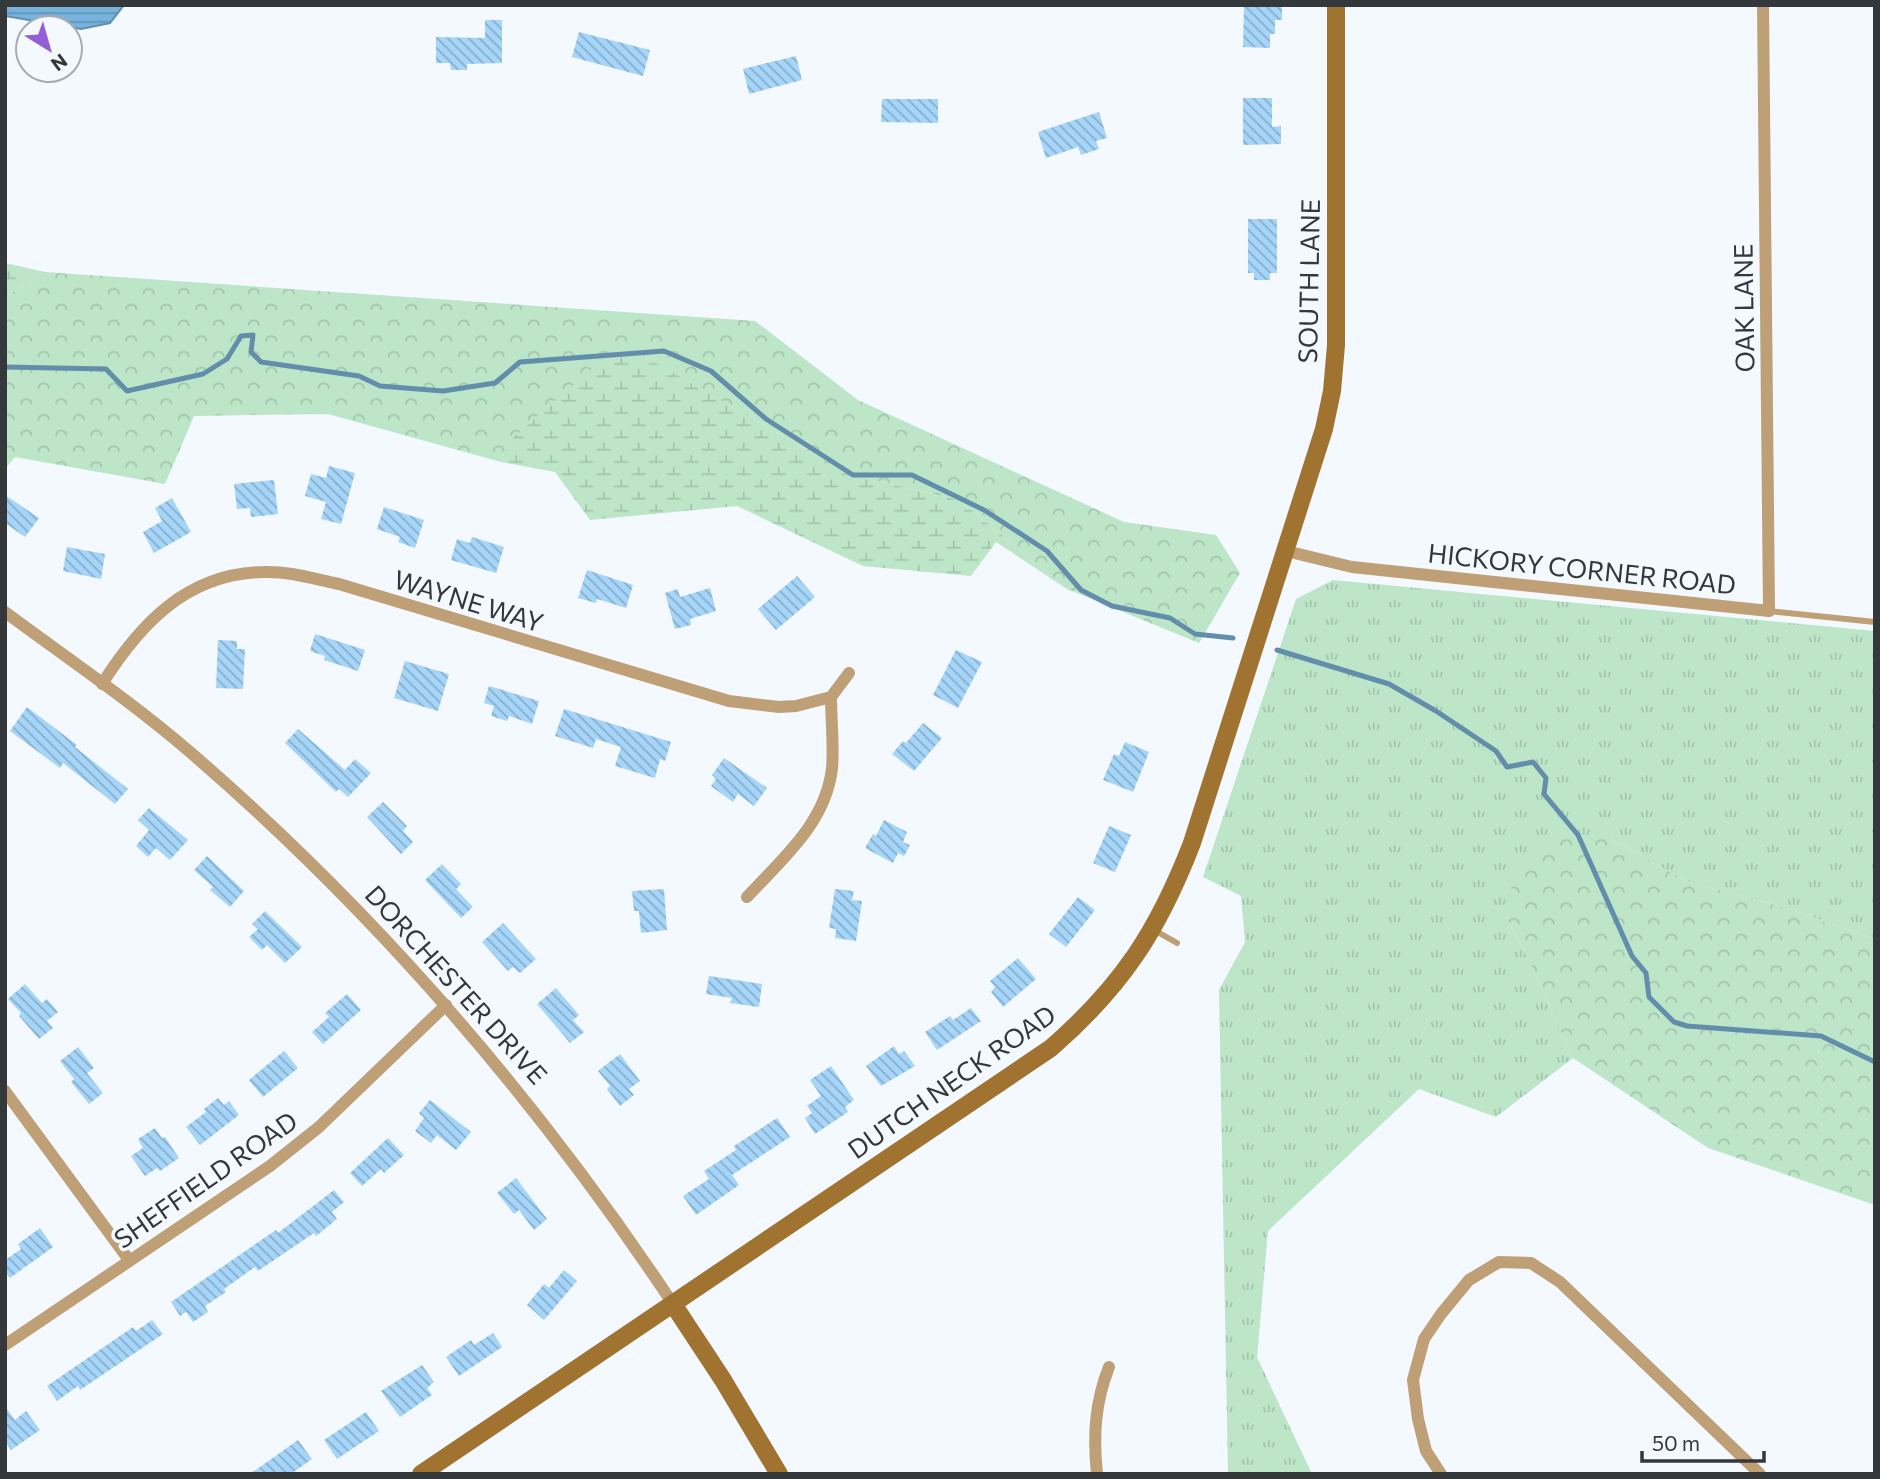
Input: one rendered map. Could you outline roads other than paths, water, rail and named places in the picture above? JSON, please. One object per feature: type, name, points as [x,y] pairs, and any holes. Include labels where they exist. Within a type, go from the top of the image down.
[{"type":"street","name":"SOUTH LANE","points":[[1286,551],[1324,429],[1332,391],[1335,357],[1336,5]]},
{"type":"street","name":"OAK LANE","points":[[1763,5],[1769,611]]},
{"type":"street","name":"HICKORY CORNER ROAD","points":[[1286,551],[1352,566],[1769,611]]},
{"type":"street","name":"DUTCH NECK ROAD","points":[[421,1474],[1051,1048],[1097,1006],[1153,929],[1192,843],[1286,551]]},
{"type":"street","name":"WAYNE WAY","points":[[102,684],[139,631],[170,604],[190,592],[230,576],[264,572],[298,575],[339,584],[729,701],[779,707],[796,706],[831,697]]},
{"type":"street","name":"DORCHESTER DRIVE","points":[[5,611],[188,750],[254,809],[381,934],[446,1005],[558,1140],[673,1304],[723,1380],[779,1474]]},
{"type":"street","points":[[747,897],[804,834],[823,805],[832,768],[831,697],[849,673]]},
{"type":"street","name":"SHEFFIELD ROAD","points":[[5,1345],[270,1166],[319,1127],[446,1005]]},
{"type":"street","points":[[5,1091],[129,1260]]},
{"type":"street","points":[[1441,1474],[1426,1451],[1413,1380],[1424,1339],[1469,1280],[1499,1262],[1531,1263],[1560,1282],[1760,1474]]},
{"type":"street","points":[[1097,1474],[1094,1441],[1096,1416],[1101,1386],[1109,1367]]},
{"type":"lane","name":"HICKORY CORNER ROAD","points":[[1769,611],[1875,621]]},
{"type":"lane","points":[[1153,929],[1177,943]]},
{"type":"water","points":[[5,5],[124,5],[110,23],[84,28],[84,14],[5,16]]},
{"type":"waterway","points":[[5,367],[106,369],[127,391],[203,374],[227,359],[241,336],[253,335],[251,352],[261,362],[359,376],[380,386],[443,391],[495,383],[520,362],[664,351],[711,371],[766,419],[853,475],[912,475],[984,510],[1047,551],[1081,590],[1112,606],[1170,618],[1195,634],[1233,638]]},
{"type":"waterway","points":[[1277,650],[1389,684],[1496,751],[1507,767],[1533,762],[1546,778],[1544,794],[1578,835],[1632,956],[1646,973],[1649,997],[1674,1022],[1687,1026],[1821,1036],[1875,1062]]}]
